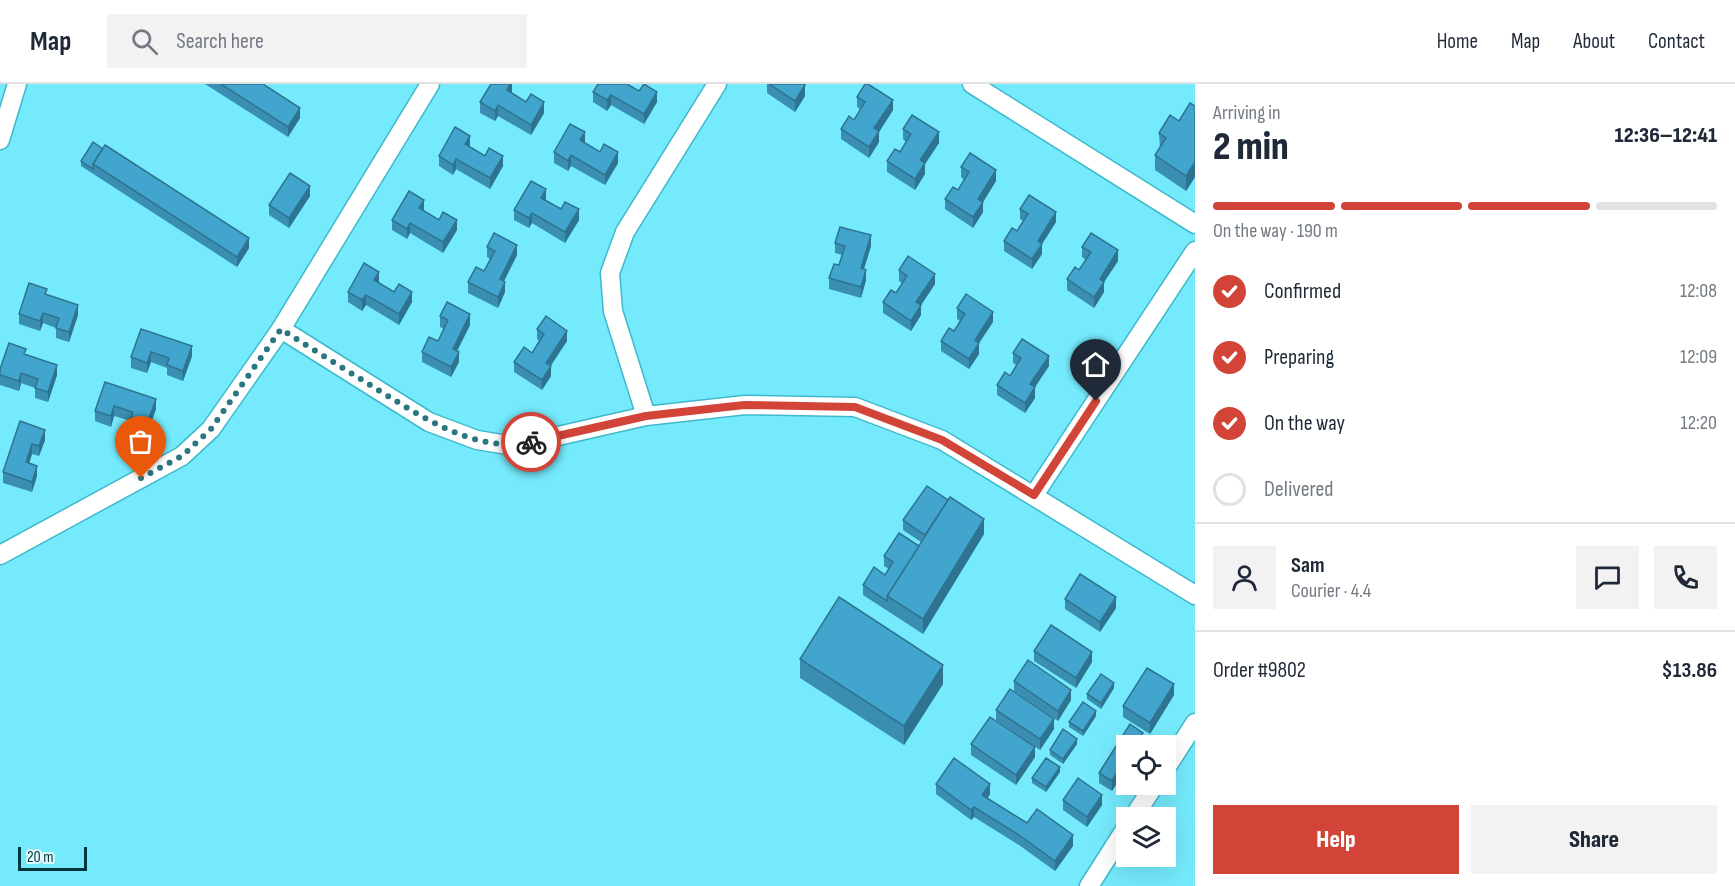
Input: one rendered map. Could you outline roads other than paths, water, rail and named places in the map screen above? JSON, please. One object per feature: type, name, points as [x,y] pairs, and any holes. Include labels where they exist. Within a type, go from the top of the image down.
[{"type":"street","points":[[0,140],[17,84]]},
{"type":"street","points":[[0,555],[182,456],[211,429],[281,329],[430,84]]},
{"type":"street","points":[[646,416],[613,311],[610,273],[625,232],[717,84]]},
{"type":"street","points":[[972,84],[1195,224]]},
{"type":"street","points":[[1034,495],[1195,251]]},
{"type":"street","points":[[281,329],[429,422],[477,440],[514,446],[646,416],[745,405],[855,407],[942,440],[1195,595]]},
{"type":"street","points":[[1176,752],[1195,723]]},
{"type":"street","points":[[1089,886],[1116,844]]}]
